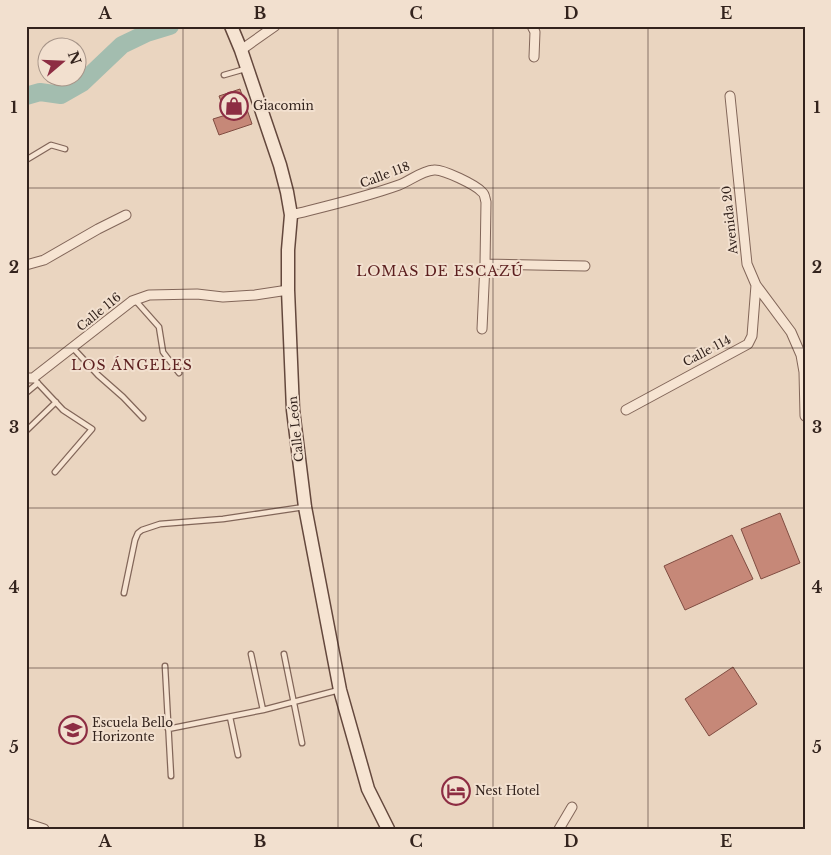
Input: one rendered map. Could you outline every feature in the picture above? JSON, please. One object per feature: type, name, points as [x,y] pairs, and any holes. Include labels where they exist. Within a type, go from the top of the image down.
[{"type":"main road","name":"Calle León","points":[[231,27],[241,50],[280,165],[287,192],[291,215],[288,250],[288,290],[293,410],[305,507],[340,690],[368,789],[388,829]]},
{"type":"street","points":[[241,50],[275,26]]},
{"type":"street","points":[[532,26],[535,32],[534,57]]},
{"type":"street","name":"Avenida 20","points":[[730,96],[747,264],[756,285],[791,332],[801,356],[804,372],[805,416]]},
{"type":"street","name":"Calle 118","points":[[291,215],[401,185],[421,174],[435,170],[448,173],[471,184],[483,193],[486,202],[485,264]]},
{"type":"street","points":[[26,265],[44,260],[126,215]]},
{"type":"street","points":[[482,329],[485,264],[585,266]]},
{"type":"street","name":"Calle 114","points":[[626,410],[748,344],[752,336],[756,285]]},
{"type":"street","name":"Calle 116","points":[[32,380],[135,300],[149,295],[197,294],[223,297],[288,290]]},
{"type":"street","points":[[559,829],[572,807]]},
{"type":"street","points":[[26,823],[44,829]]},
{"type":"lane","points":[[224,75],[246,68]]},
{"type":"lane","points":[[26,160],[51,145],[65,149]]},
{"type":"lane","points":[[135,300],[159,327],[163,352],[179,373]]},
{"type":"lane","points":[[73,348],[143,418]]},
{"type":"lane","points":[[26,393],[32,380],[63,410],[92,429],[55,472]]},
{"type":"lane","points":[[26,431],[56,402]]},
{"type":"lane","points":[[124,593],[135,540],[138,533],[142,530],[160,524],[223,519],[305,507]]},
{"type":"lane","points":[[251,654],[263,710]]},
{"type":"lane","points":[[284,654],[302,743]]},
{"type":"lane","points":[[165,666],[171,776]]},
{"type":"lane","points":[[168,728],[263,710],[340,690]]},
{"type":"lane","points":[[230,717],[238,755]]},
{"type":"building","name":"Giacomin","points":[[240,89],[252,124],[219,135],[213,119],[226,115],[219,96]]},
{"type":"building","points":[[780,513],[800,563],[761,579],[741,529]]},
{"type":"building","points":[[732,535],[753,579],[685,610],[664,566]]},
{"type":"building","points":[[733,667],[757,704],[709,736],[685,699]]},
{"type":"waterway","points":[[26,96],[40,92],[61,95],[82,83],[122,45],[147,33],[170,26]]},
{"type":"place","name":"Giacomin","points":[[234,106]]},
{"type":"place","name":"Escuela Bello Horizonte","points":[[73,730]]},
{"type":"place","name":"Nest Hotel","points":[[456,791]]},
{"type":"district","name":"LOMAS DE ESCAZÚ","points":[[440,271]]},
{"type":"district","name":"LOS ÁNGELES","points":[[132,365]]}]
